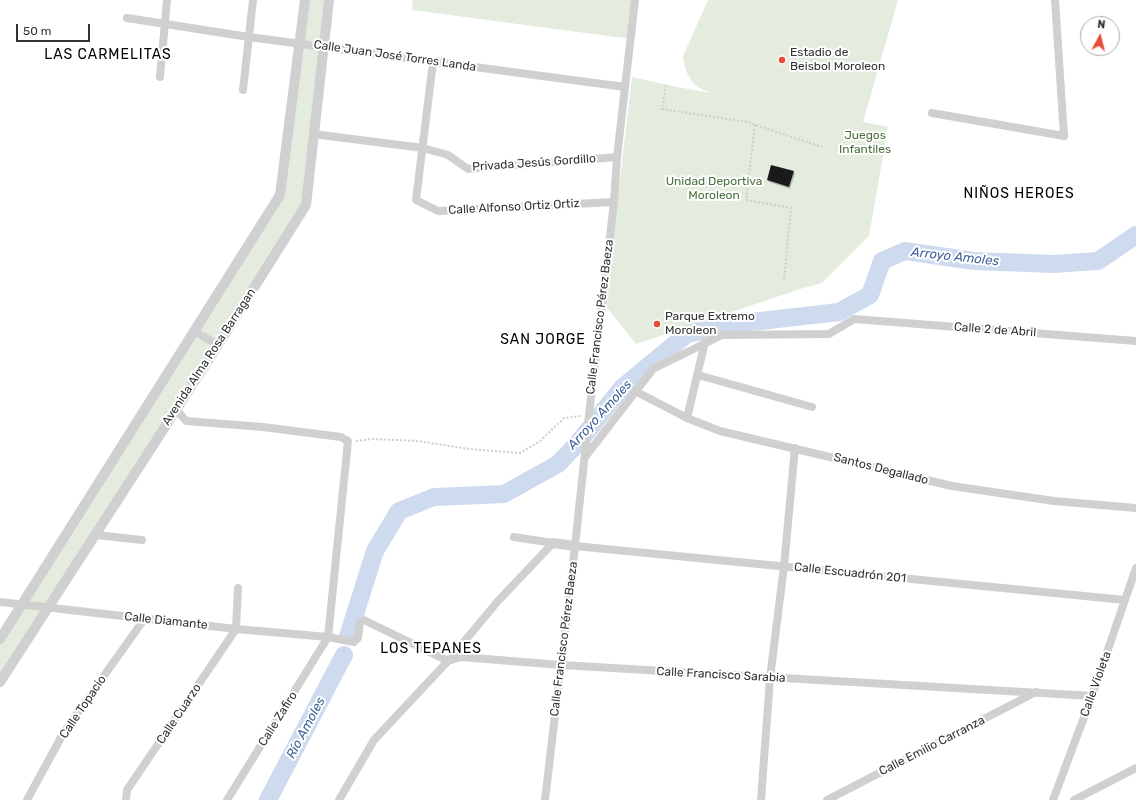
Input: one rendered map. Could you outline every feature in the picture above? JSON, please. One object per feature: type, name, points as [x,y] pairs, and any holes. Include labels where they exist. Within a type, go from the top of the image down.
[{"type":"street","points":[[160,77],[167,0]]},
{"type":"street","points":[[243,90],[253,0]]},
{"type":"street","points":[[0,639],[280,195],[304,0]]},
{"type":"street","name":"Avenida Alma Rosa Barragan","points":[[0,682],[218,345],[306,205],[328,0]]},
{"type":"street","name":"Calle Francisco Pérez Baeza","points":[[544,800],[575,546],[635,0]]},
{"type":"street","points":[[932,113],[1064,136],[1062,87],[1055,0]]},
{"type":"street","name":"Calle Juan José Torres Landa","points":[[127,18],[250,37],[299,42],[433,62],[625,87]]},
{"type":"street","points":[[423,148],[433,62]]},
{"type":"street","name":"Privada Jesús Gordillo","points":[[313,134],[423,148],[448,155],[468,169],[617,158]]},
{"type":"street","name":"Calle Alfonso Ortiz Ortiz","points":[[423,148],[416,200],[438,211],[614,202]]},
{"type":"street","name":"Calle 2 de Abril","points":[[706,342],[722,335],[829,334],[854,319],[1136,341]]},
{"type":"street","points":[[194,330],[218,345]]},
{"type":"street","points":[[687,418],[706,342]]},
{"type":"street","points":[[585,456],[653,368],[706,342]]},
{"type":"street","points":[[698,375],[812,407]]},
{"type":"street","name":"Santos Degallado","points":[[635,391],[687,418],[720,431],[952,486],[1054,501],[1136,508]]},
{"type":"street","points":[[176,409],[186,421],[263,426],[341,437],[348,441],[330,638]]},
{"type":"street","points":[[761,800],[770,678],[784,566],[795,448]]},
{"type":"street","points":[[96,535],[142,540]]},
{"type":"street","points":[[514,537],[575,546]]},
{"type":"street","points":[[340,800],[374,740],[448,661],[498,601],[553,543]]},
{"type":"street","name":"Calle Escuadrón 201","points":[[575,546],[1125,600]]},
{"type":"street","name":"Calle Violeta","points":[[1053,800],[1092,696],[1136,568]]},
{"type":"street","points":[[236,629],[238,588]]},
{"type":"street","name":"Calle Diamante","points":[[0,602],[236,629],[330,638],[354,642],[358,638],[360,622],[364,620],[448,661]]},
{"type":"street","name":"Calle Topacio","points":[[27,800],[64,732],[145,618]]},
{"type":"street","name":"Calle Cuarzo","points":[[126,800],[128,790],[236,629]]},
{"type":"street","name":"Calle Zafiro","points":[[227,800],[330,638]]},
{"type":"street","name":"Calle Francisco Sarabia","points":[[448,661],[461,657],[561,665],[770,678],[1092,696]]},
{"type":"street","name":"Calle Emilio Carranza","points":[[827,800],[1036,692]]},
{"type":"street","points":[[1074,800],[1136,768]]},
{"type":"path","points":[[666,85],[662,109],[747,122],[822,147]]},
{"type":"path","points":[[755,125],[746,200],[792,208],[784,280]]},
{"type":"path","points":[[348,441],[372,439],[418,441],[520,453],[539,442],[564,418],[588,419]]},
{"type":"green space","points":[[305,0],[329,0],[305,204],[0,689],[0,640],[280,195]]},
{"type":"green space","points":[[413,0],[635,0],[631,39],[412,10]]},
{"type":"green space","name":"Unidad Deportiva Moroleon","points":[[708,0],[898,0],[863,122],[888,127],[869,236],[822,283],[636,344],[605,305],[632,77],[712,93],[700,88],[692,81],[684,64],[683,56]]},
{"type":"building","points":[[771,165],[794,171],[789,187],[767,180]]},
{"type":"waterway","name":"Arroyo Amoles","points":[[348,636],[375,551],[399,511],[434,497],[504,494],[558,464],[577,444],[622,388],[687,334],[743,323],[839,312],[870,295],[882,261],[905,251],[974,261],[1053,264],[1098,261],[1136,235]]},
{"type":"waterway","name":"Río Amoles","points":[[268,800],[344,655]]},
{"type":"place","name":"Estadio de Beisbol Moroleon","points":[[782,60]]},
{"type":"place","name":"Parque Extremo Moroleon","points":[[657,324]]},
{"type":"district","name":"LAS CARMELITAS","points":[[108,55]]},
{"type":"district","name":"NIÑOS HEROES","points":[[1019,194]]},
{"type":"district","name":"SAN JORGE","points":[[543,340]]},
{"type":"district","name":"LOS TEPANES","points":[[431,649]]},
{"type":"park label","name":"Juegos Infantiles","points":[[865,143]]}]
